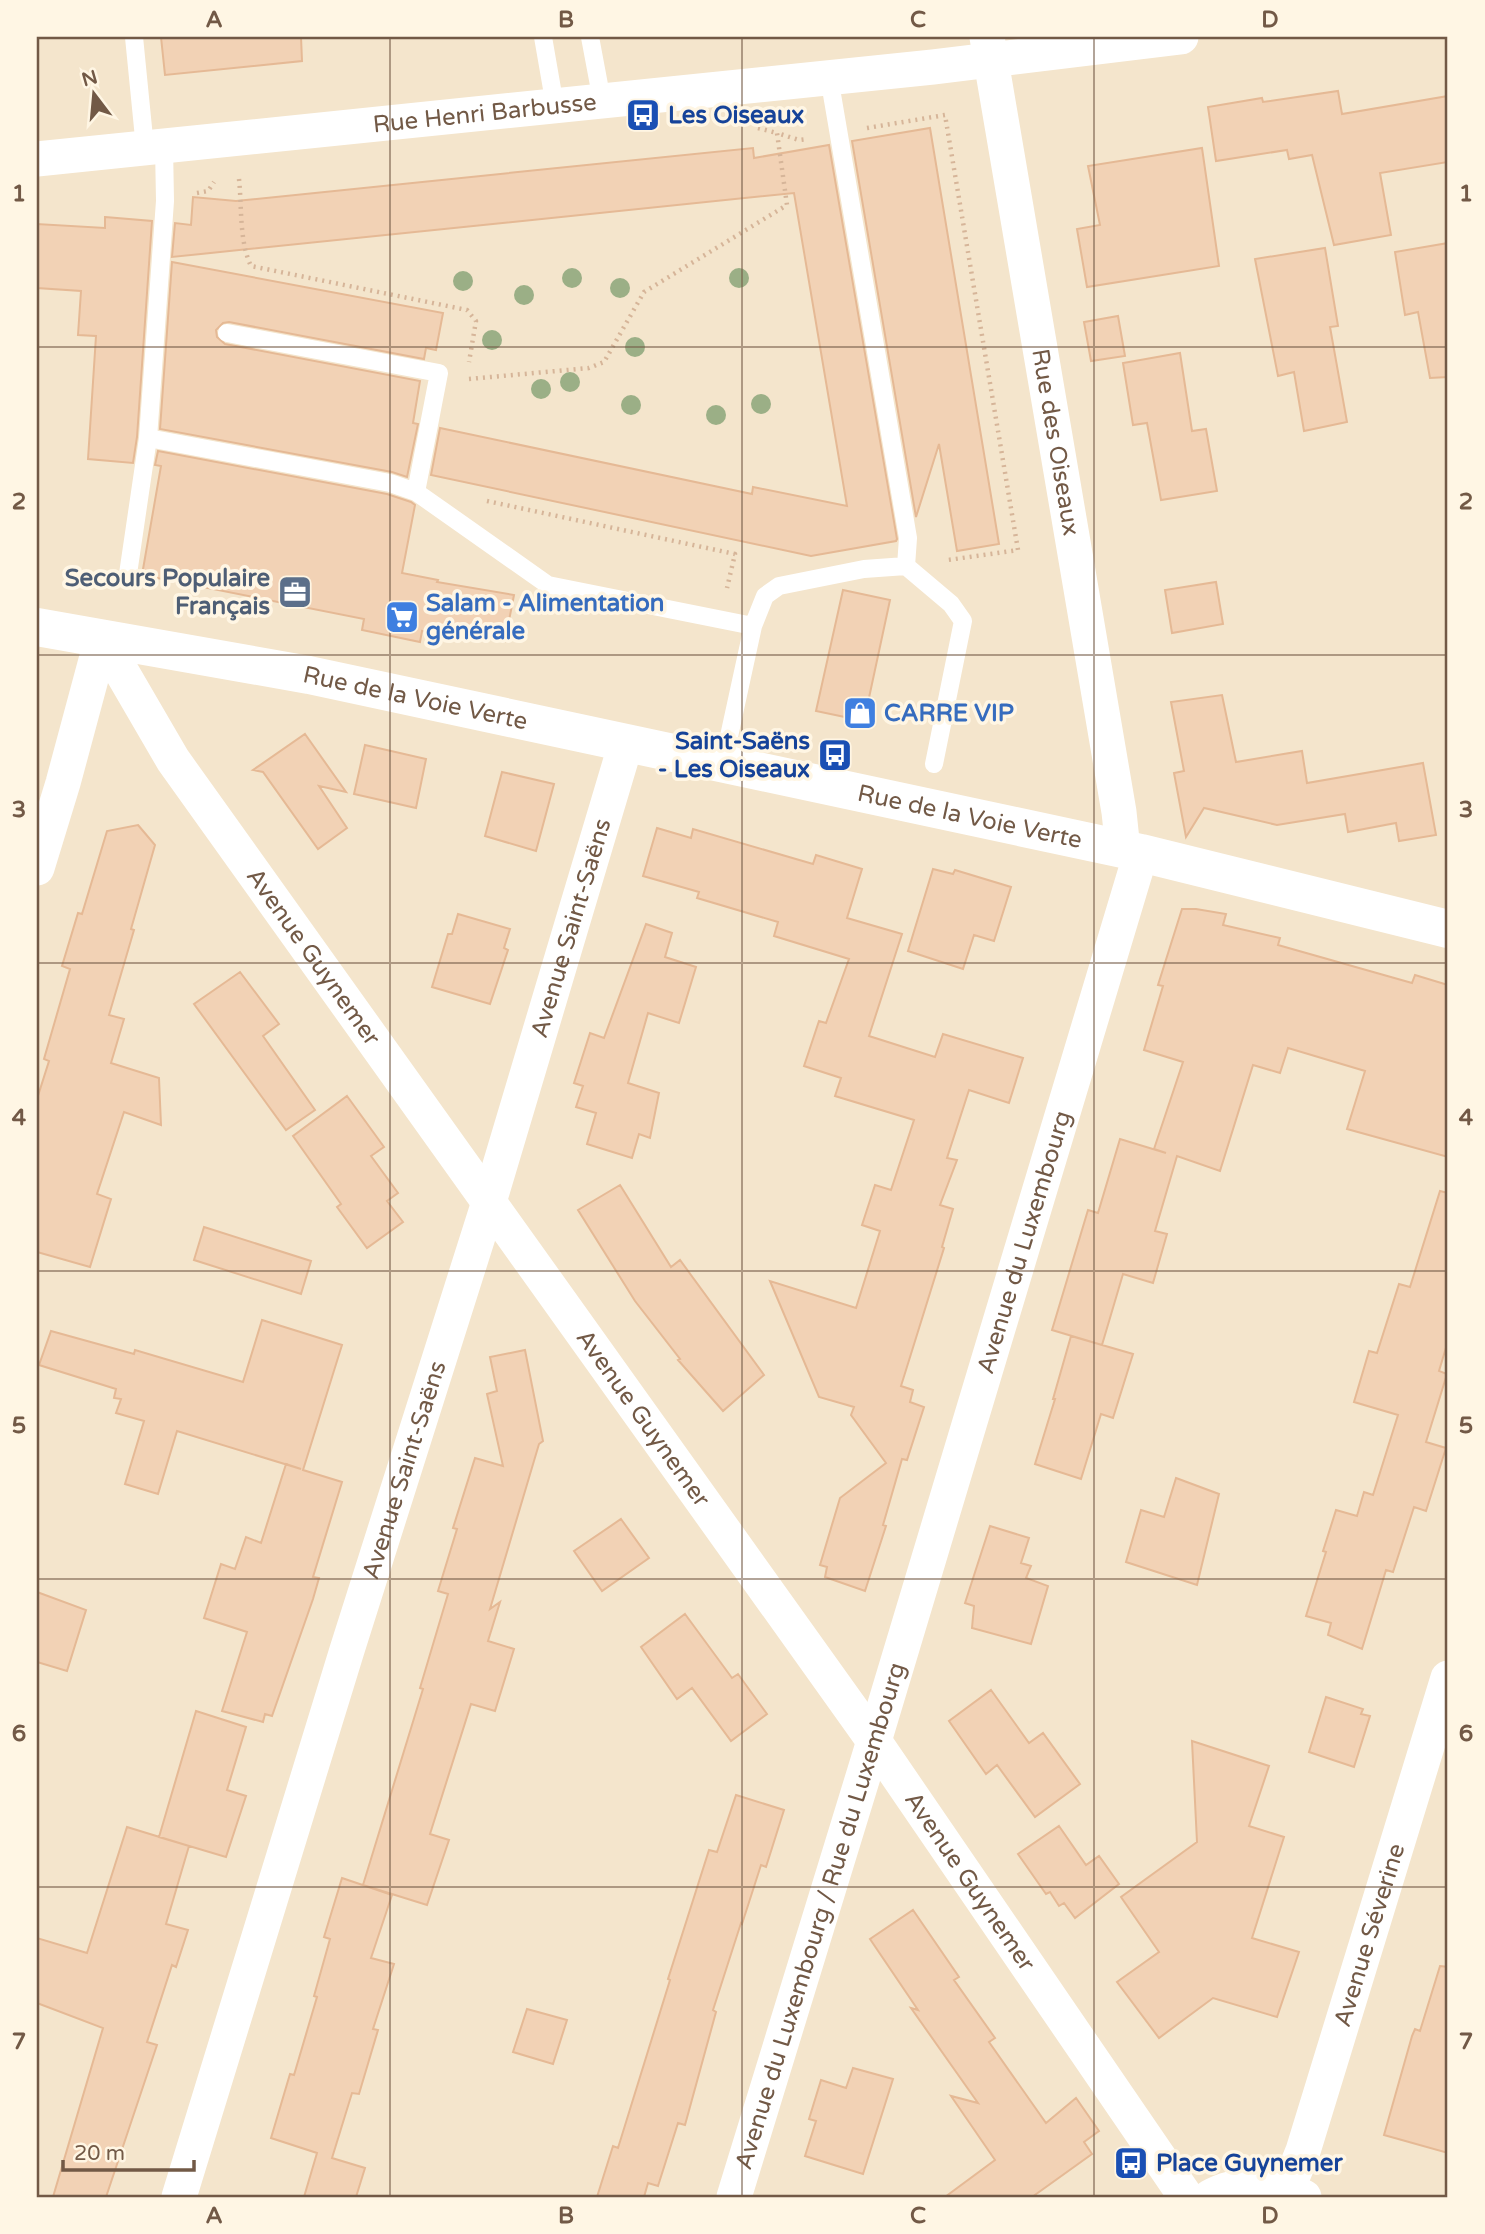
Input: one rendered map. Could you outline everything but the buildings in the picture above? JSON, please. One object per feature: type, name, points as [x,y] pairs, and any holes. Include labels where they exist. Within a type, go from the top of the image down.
[{"type":"street","name":"Rue Henri Barbusse","points":[[37,159],[829,77],[989,48],[1181,37]]},
{"type":"street","name":"Rue des Oiseaux","points":[[989,48],[1132,851]]},
{"type":"street","name":"Rue de la Voie Verte","points":[[37,627],[309,675],[1132,851],[1448,929]]},
{"type":"street","points":[[37,868],[102,638]]},
{"type":"street","name":"Avenue Guynemer","points":[[102,638],[173,760],[874,1741],[1186,2197]]},
{"type":"street","name":"Avenue Saint-Saëns","points":[[180,2197],[347,1650],[489,1202],[626,743]]},
{"type":"street","name":"Avenue du Luxembourg","points":[[906,1633],[1132,851]]},
{"type":"street","name":"Avenue du Luxembourg / Rue du Luxembourg","points":[[734,2197],[906,1633]]},
{"type":"street","name":"Avenue Séverine","points":[[1295,2194],[1303,2151],[1448,1678]]},
{"type":"street","points":[[1210,2197],[1244,2186],[1265,2185],[1295,2194]]},
{"type":"lane","points":[[128,574],[148,438],[165,201],[134,37]]},
{"type":"lane","points":[[544,37],[555,106]]},
{"type":"lane","points":[[590,37],[602,101]]},
{"type":"lane","points":[[829,77],[908,538],[906,566]]},
{"type":"lane","points":[[227,333],[439,373],[416,492]]},
{"type":"lane","points":[[148,438],[390,484],[416,492],[548,585],[753,626]]},
{"type":"lane","points":[[723,764],[753,626],[765,596],[779,586],[864,569],[906,566],[951,604],[963,621],[934,764]]},
{"type":"path","points":[[239,179],[245,250],[251,267],[467,310],[476,321],[465,380],[589,368],[604,362],[644,292],[787,205],[777,133],[799,141],[945,115],[1018,550],[906,566]]},
{"type":"path","points":[[486,500],[735,554],[720,620]]},
{"type":"shaded area","points":[[37,37],[1448,37],[1448,2197],[37,2197]]},
{"type":"place","name":"Les Oiseaux","points":[[643,115]]},
{"type":"place","name":"Secours Populaire Français","points":[[295,592]]},
{"type":"place","name":"Salam - Alimentation générale","points":[[402,617]]},
{"type":"place","name":"CARRE VIP","points":[[860,713]]},
{"type":"place","name":"Saint-Saëns - Les Oiseaux","points":[[835,755]]},
{"type":"place","name":"Place Guynemer","points":[[1131,2163]]}]
